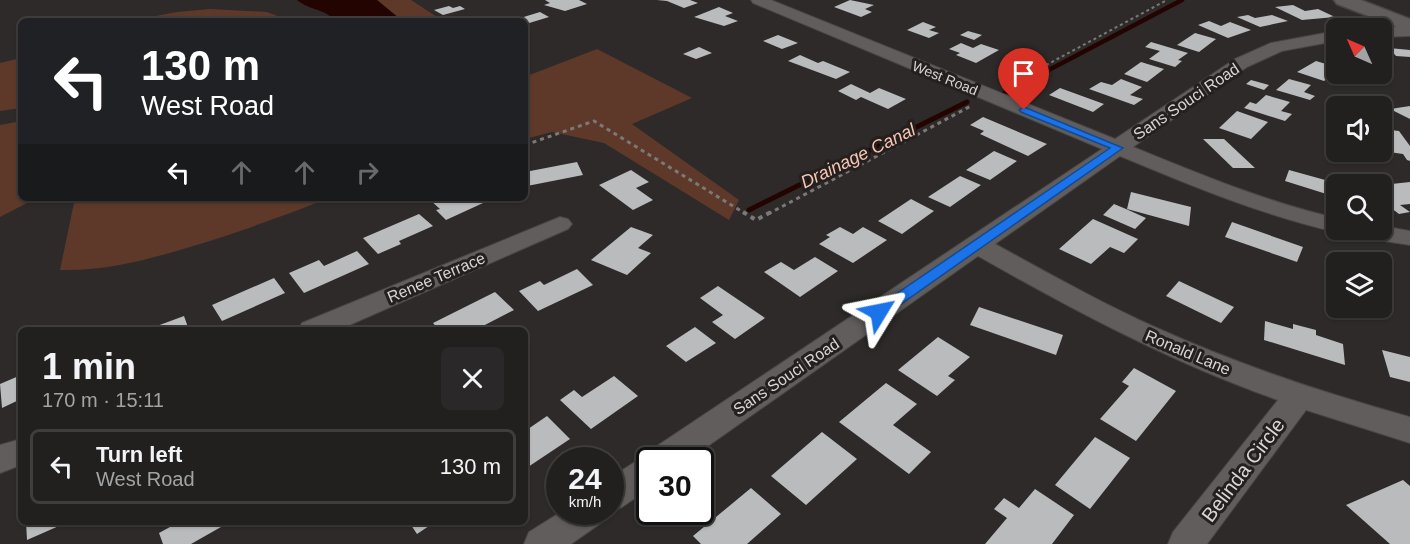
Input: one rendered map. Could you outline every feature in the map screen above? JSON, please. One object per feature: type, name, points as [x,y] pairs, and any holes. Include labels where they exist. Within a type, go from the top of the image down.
[{"type":"street","name":"West Road","points":[[758,0],[1253,202],[1326,222]]},
{"type":"street","points":[[1344,0],[1410,26]]},
{"type":"street","points":[[1392,32],[1410,31]]},
{"type":"street","name":"Sans Souci Road","points":[[682,447],[1240,63],[1258,54],[1296,42],[1326,38]]},
{"type":"street","name":"Renee Terrace","points":[[319,327],[560,224]]},
{"type":"street","points":[[1392,235],[1410,238]]},
{"type":"street","name":"Ronald Lane","points":[[977,245],[1084,304],[1214,364],[1299,396],[1410,430]]},
{"type":"street","name":"Belinda Circle","points":[[1186,544],[1299,396]]},
{"type":"street","points":[[0,459],[18,453]]},
{"type":"street","points":[[542,544],[570,525]]},
{"type":"path","points":[[528,145],[594,122],[756,220],[1167,0]]},
{"type":"shaded area","points":[[297,0],[377,0],[399,18],[332,18]]},
{"type":"shaded area","points":[[377,0],[411,0],[438,18],[399,18]]},
{"type":"shaded area","points":[[210,9],[267,12],[282,18],[145,18]]},
{"type":"shaded area","points":[[597,49],[692,98],[632,124],[739,200],[729,220],[604,143],[552,132],[528,138],[528,76]]},
{"type":"shaded area","points":[[18,59],[18,108],[0,111],[0,63]]},
{"type":"shaded area","points":[[18,122],[18,201],[28,201],[0,217],[0,125]]},
{"type":"shaded area","points":[[74,201],[321,201],[208,242],[158,256],[110,267],[60,270]]},
{"type":"building","points":[[545,0],[579,0],[587,4],[565,11],[544,5],[550,3]]},
{"type":"building","points":[[657,0],[690,0],[698,3],[684,8],[667,1]]},
{"type":"building","points":[[850,0],[874,5],[865,9],[872,12],[861,17],[834,7]]},
{"type":"building","points":[[1293,5],[1305,11],[1318,9],[1335,17],[1302,20],[1275,7]]},
{"type":"building","points":[[449,6],[453,8],[460,6],[465,9],[443,15],[434,10]]},
{"type":"building","points":[[719,7],[733,13],[725,16],[738,21],[724,26],[694,17]]},
{"type":"building","points":[[540,12],[549,17],[528,23],[528,18],[520,18]]},
{"type":"building","points":[[1248,15],[1255,18],[1272,15],[1288,21],[1260,27],[1237,17]]},
{"type":"building","points":[[1209,21],[1221,26],[1230,22],[1251,30],[1228,38],[1198,25]]},
{"type":"building","points":[[923,22],[936,27],[929,30],[939,33],[929,38],[907,30]]},
{"type":"building","points":[[968,31],[982,35],[974,40],[960,35]]},
{"type":"building","points":[[1195,33],[1216,39],[1199,52],[1177,45]]},
{"type":"building","points":[[778,35],[798,43],[782,49],[763,41]]},
{"type":"building","points":[[1151,42],[1188,53],[1178,60],[1182,61],[1175,67],[1149,59],[1160,51],[1145,47]]},
{"type":"building","points":[[961,43],[973,48],[981,44],[999,50],[976,63],[956,55],[960,53],[949,49]]},
{"type":"building","points":[[699,47],[712,53],[696,59],[683,54]]},
{"type":"building","points":[[1392,48],[1410,50],[1410,57],[1396,56]]},
{"type":"building","points":[[800,55],[850,72],[836,79],[788,61]]},
{"type":"building","points":[[1316,61],[1326,64],[1326,80],[1324,81],[1297,72]]},
{"type":"building","points":[[1141,62],[1164,69],[1147,82],[1124,74]]},
{"type":"building","points":[[1121,79],[1142,87],[1130,95],[1143,99],[1134,105],[1089,89],[1101,82],[1112,85]]},
{"type":"building","points":[[1289,79],[1311,85],[1304,92],[1315,96],[1310,100],[1276,90]]},
{"type":"building","points":[[1251,80],[1269,85],[1264,90],[1246,84]]},
{"type":"building","points":[[851,84],[870,93],[879,88],[906,99],[888,109],[861,97],[856,100],[838,91]]},
{"type":"building","points":[[1060,88],[1104,104],[1093,112],[1049,95]]},
{"type":"building","points":[[1266,95],[1290,102],[1281,111],[1292,114],[1285,121],[1244,108],[1250,102],[1256,104]]},
{"type":"building","points":[[1410,106],[1410,119],[1392,110]]},
{"type":"building","points":[[1237,111],[1268,122],[1251,139],[1219,128]]},
{"type":"building","points":[[983,117],[1047,144],[1028,156],[980,134],[984,131],[970,125]]},
{"type":"building","points":[[1392,130],[1399,131],[1410,146],[1410,161],[1403,154],[1392,152]]},
{"type":"building","points":[[1203,139],[1224,139],[1255,168],[1233,168]]},
{"type":"building","points":[[994,151],[1017,161],[990,180],[966,170]]},
{"type":"building","points":[[577,162],[583,175],[528,186],[528,171]]},
{"type":"building","points":[[631,170],[649,182],[636,188],[653,200],[633,210],[599,185]]},
{"type":"building","points":[[1289,170],[1326,180],[1326,194],[1285,181]]},
{"type":"building","points":[[960,176],[981,185],[950,207],[928,197]]},
{"type":"building","points":[[1410,182],[1410,204],[1400,205],[1410,212],[1399,214],[1392,209],[1392,184]]},
{"type":"building","points":[[1131,192],[1191,207],[1189,226],[1127,209]]},
{"type":"building","points":[[911,199],[934,211],[902,234],[878,221]]},
{"type":"building","points":[[431,201],[487,201],[446,220],[436,210],[440,209]]},
{"type":"building","points":[[1114,204],[1146,218],[1135,229],[1103,215]]},
{"type":"building","points":[[419,214],[433,226],[399,241],[401,244],[378,254],[363,238]]},
{"type":"building","points":[[1093,219],[1138,239],[1124,253],[1110,247],[1091,264],[1059,249]]},
{"type":"building","points":[[1232,222],[1303,247],[1297,262],[1225,237]]},
{"type":"building","points":[[631,227],[653,235],[638,248],[651,253],[627,275],[591,260]]},
{"type":"building","points":[[840,227],[853,234],[863,227],[887,240],[853,263],[819,244],[830,237],[826,235]]},
{"type":"building","points":[[357,251],[369,264],[304,293],[289,273],[319,260],[324,266]]},
{"type":"building","points":[[815,257],[838,271],[800,297],[764,272],[781,262],[794,270]]},
{"type":"building","points":[[577,269],[593,285],[538,311],[519,291],[540,281],[544,285]]},
{"type":"building","points":[[274,278],[285,293],[222,321],[212,305]]},
{"type":"building","points":[[1179,281],[1234,307],[1221,323],[1166,296]]},
{"type":"building","points":[[718,286],[765,318],[735,339],[712,322],[723,315],[700,298]]},
{"type":"building","points":[[495,292],[514,310],[481,327],[436,327],[433,323]]},
{"type":"building","points":[[979,307],[1063,335],[1056,355],[970,325]]},
{"type":"building","points":[[184,316],[188,327],[154,327]]},
{"type":"building","points":[[1265,321],[1293,329],[1293,324],[1316,330],[1316,335],[1343,344],[1345,365],[1264,340]]},
{"type":"building","points":[[695,327],[716,343],[686,362],[666,346]]},
{"type":"building","points":[[938,337],[970,357],[948,376],[955,380],[937,396],[898,370]]},
{"type":"building","points":[[1382,350],[1410,357],[1410,382],[1390,377]]},
{"type":"building","points":[[1134,368],[1176,391],[1136,441],[1100,419],[1129,386],[1122,382]]},
{"type":"building","points":[[18,376],[18,400],[2,408],[0,384]]},
{"type":"building","points":[[614,376],[638,396],[591,429],[560,400],[574,390],[582,397]]},
{"type":"building","points":[[886,383],[917,404],[893,425],[931,452],[909,474],[839,422]]},
{"type":"building","points":[[547,416],[570,439],[558,447],[546,447],[546,455],[528,467],[528,429]]},
{"type":"building","points":[[822,432],[857,459],[806,505],[771,476]]},
{"type":"building","points":[[1095,437],[1130,458],[1090,509],[1055,485]]},
{"type":"building","points":[[1403,480],[1410,486],[1410,544],[1390,544],[1346,505]]},
{"type":"building","points":[[751,488],[781,514],[747,544],[701,544],[693,536],[706,525],[714,525],[714,519]]},
{"type":"building","points":[[1035,489],[1074,515],[1052,544],[985,544],[1007,518],[994,509],[1004,498],[1019,508]]},
{"type":"building","points":[[26,525],[61,525],[27,540]]},
{"type":"building","points":[[174,525],[220,525],[221,527],[191,544],[163,544],[159,533]]},
{"type":"building","points":[[411,525],[430,525],[417,534]]},
{"type":"waterway","name":"Drainage Canal","points":[[1003,94],[1182,0]]},
{"type":"waterway","name":"Drainage Canal","points":[[749,210],[967,102]]},
{"type":"route","points":[[879,312],[1118,148],[1024,110]]}]
